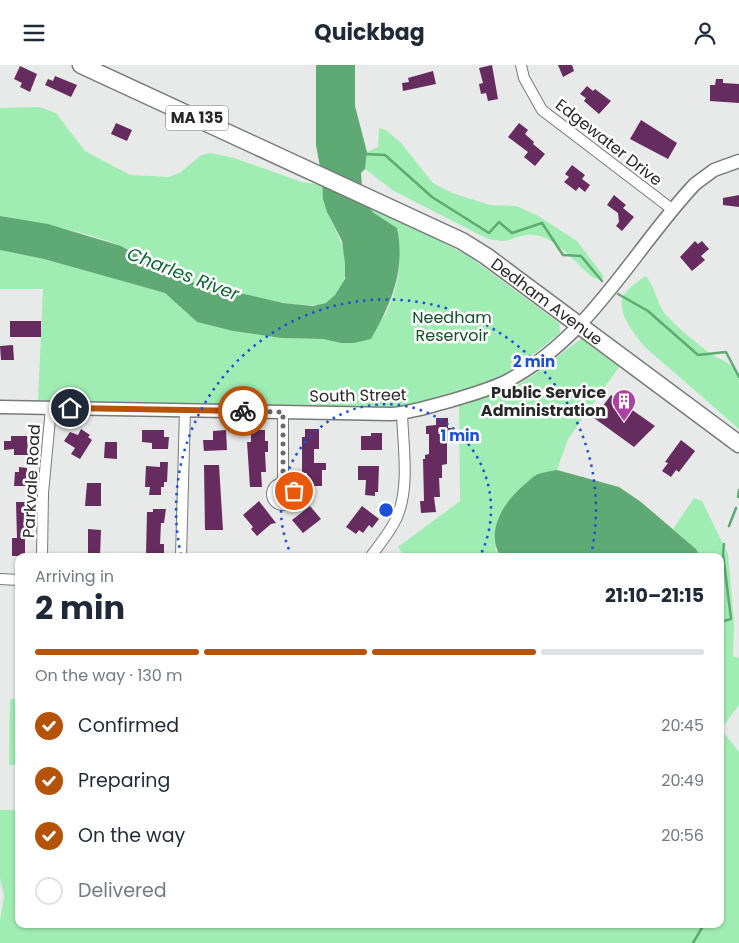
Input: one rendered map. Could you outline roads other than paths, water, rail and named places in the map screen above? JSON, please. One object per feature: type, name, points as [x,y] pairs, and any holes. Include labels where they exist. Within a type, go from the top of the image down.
[{"type":"main road","name":"MA 135","points":[[81,65],[107,70]]},
{"type":"main road","name":"Dedham Avenue","points":[[107,70],[469,246],[739,444]]},
{"type":"street","name":"Edgewater Drive","points":[[521,65],[524,78],[542,110],[673,210]]},
{"type":"street","name":"South Street","points":[[0,407],[402,413],[466,396],[503,382],[541,358],[580,326],[598,306],[673,210],[705,176],[739,161]]},
{"type":"street","name":"Parkvale Road","points":[[42,553],[43,493],[51,408]]},
{"type":"street","points":[[181,553],[185,410]]},
{"type":"street","points":[[283,412],[283,483]]},
{"type":"street","points":[[373,553],[394,524],[400,508],[404,469],[402,413]]},
{"type":"street","points":[[0,579],[15,581]]},
{"type":"waterway","points":[[363,154],[385,155],[432,197],[489,233],[499,222],[512,233],[542,223],[563,255],[581,256],[602,281]]},
{"type":"waterway","points":[[618,294],[648,311],[698,355],[726,352],[739,377]]},
{"type":"waterway","points":[[738,497],[739,490]]},
{"type":"waterway","points":[[729,526],[736,508]]},
{"type":"waterway","points":[[723,553],[724,544]]},
{"type":"waterway","points":[[724,562],[731,619],[724,621]]},
{"type":"waterway","points":[[693,943],[702,928]]},
{"type":"place","name":"Public Service Administration","points":[[624,422]]},
{"type":"water label","name":"Charles River","points":[[183,274]]},
{"type":"park label","name":"Needham Reservoir","points":[[452,326]]}]
